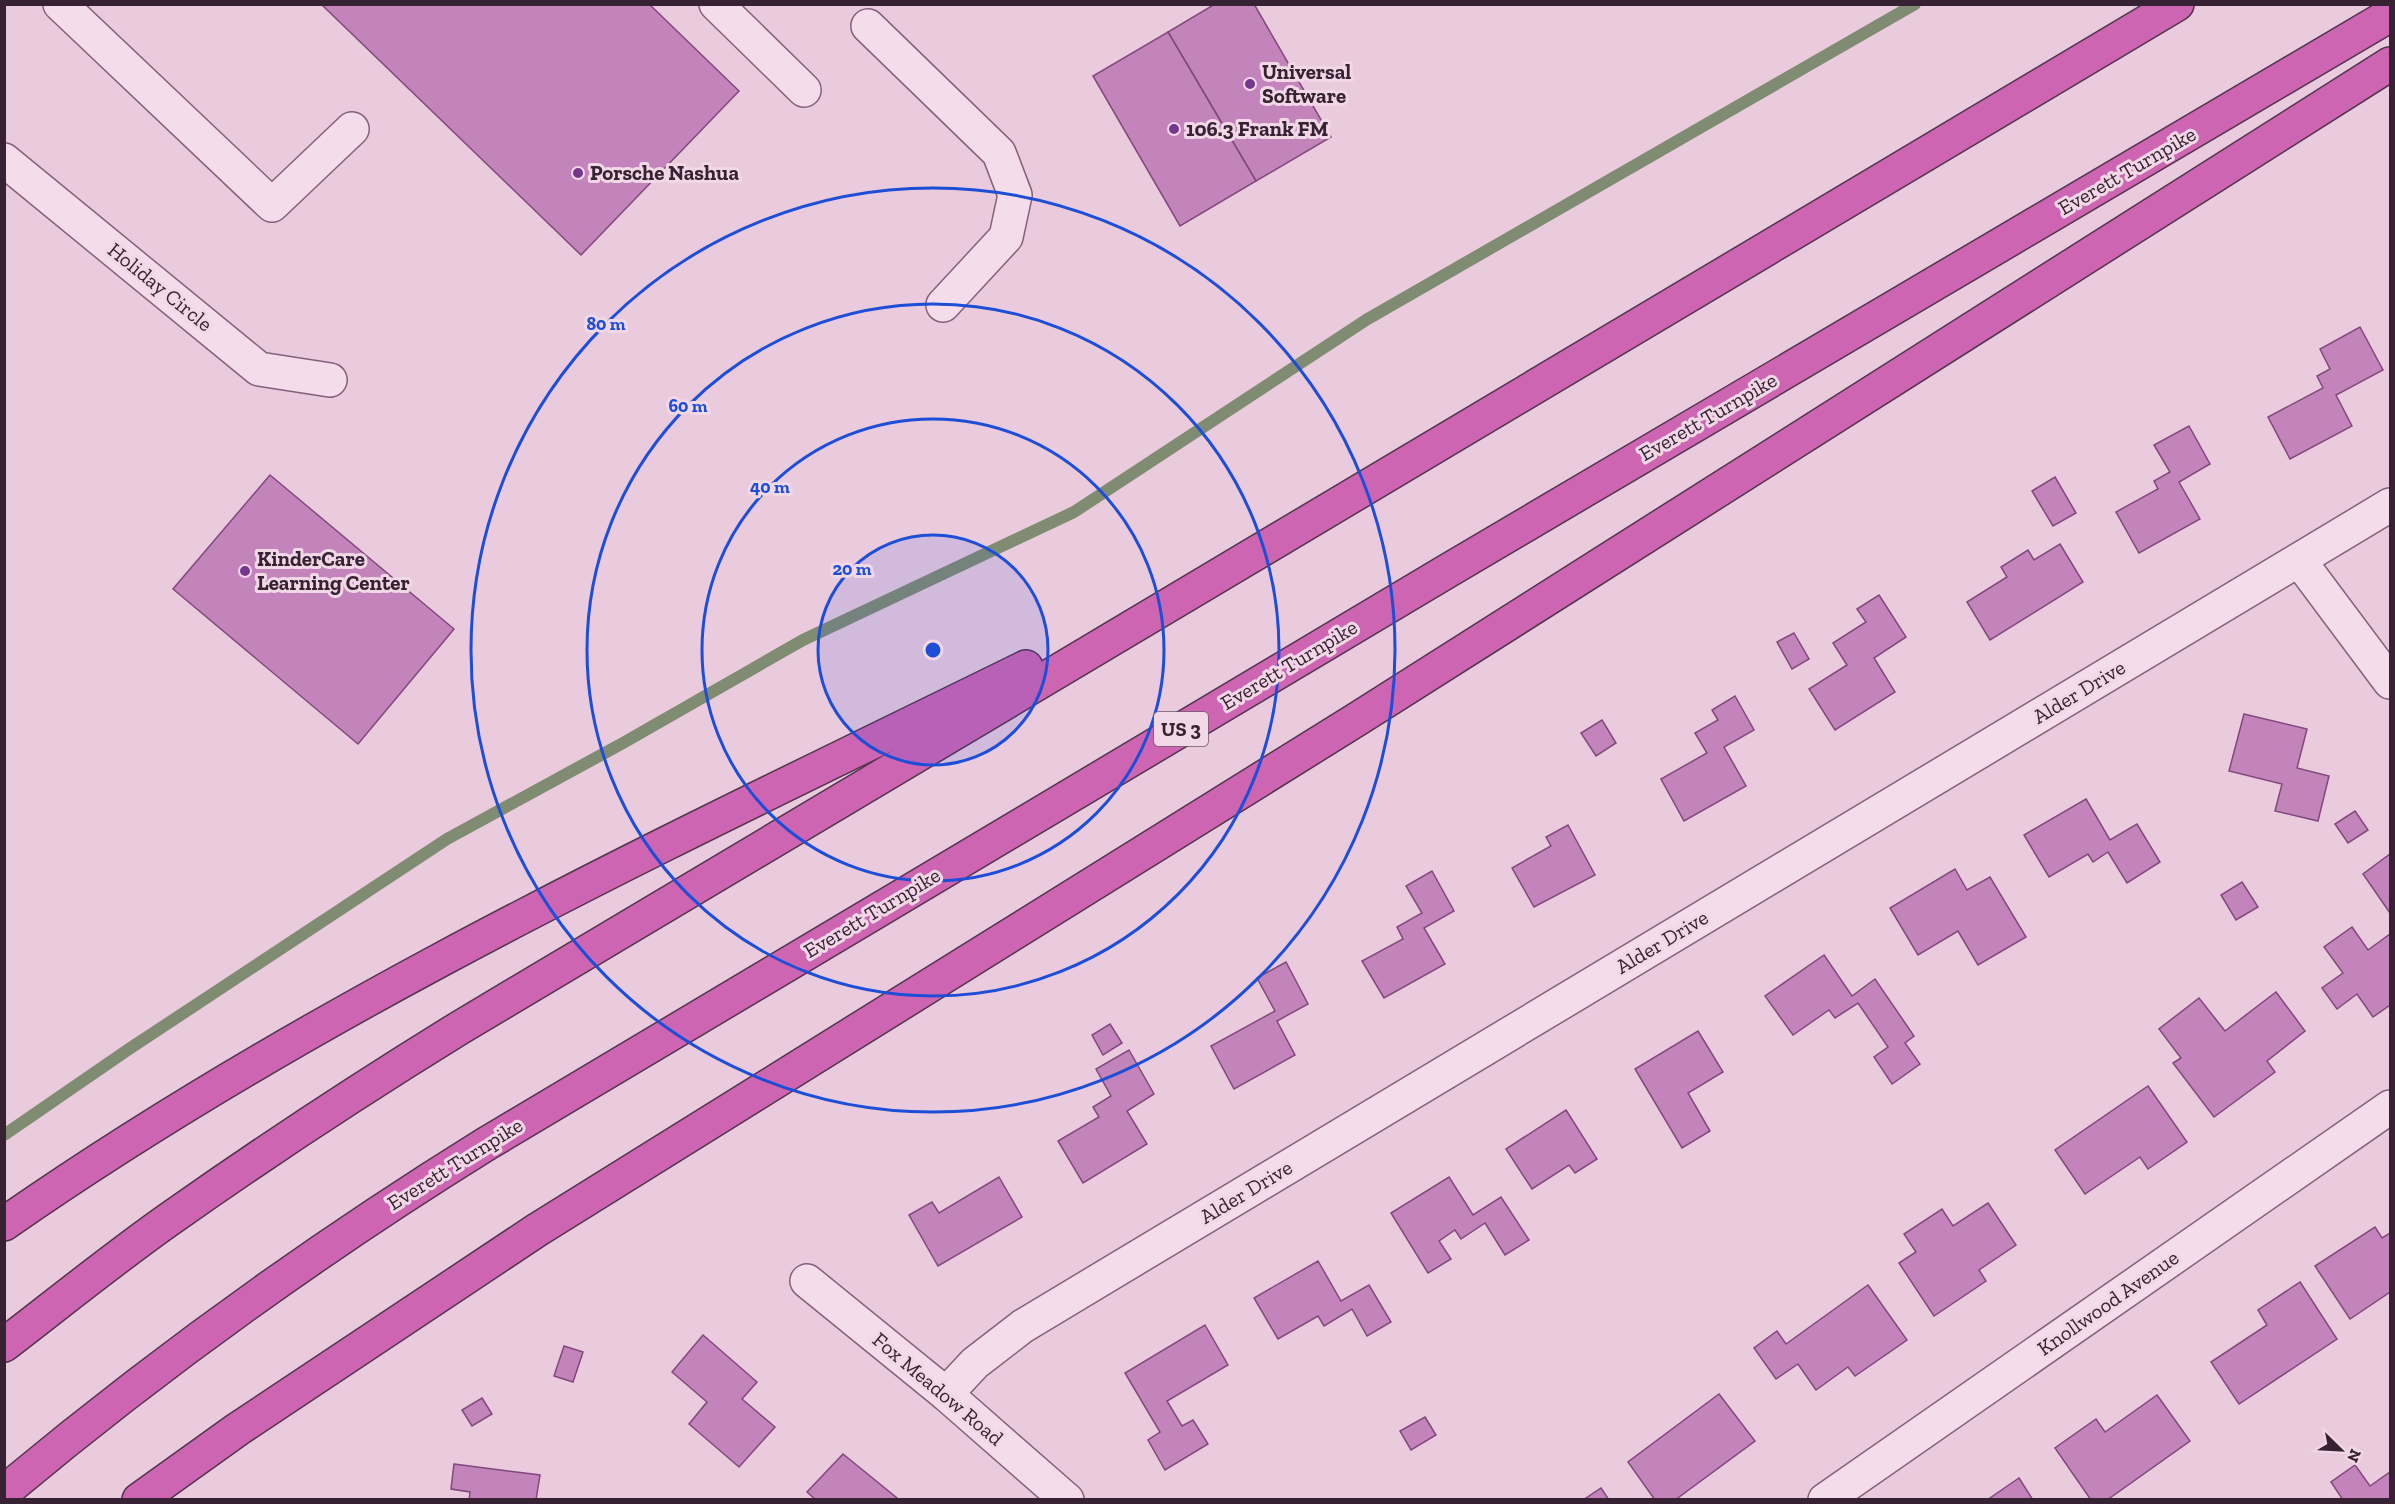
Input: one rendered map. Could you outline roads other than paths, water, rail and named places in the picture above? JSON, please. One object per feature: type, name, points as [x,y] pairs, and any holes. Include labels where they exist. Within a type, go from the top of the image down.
[{"type":"highway","points":[[4,1345],[170,1219],[342,1101],[471,1021],[2177,4]]},
{"type":"highway","name":"Everett Turnpike","points":[[4,1492],[143,1380],[252,1299],[368,1218],[496,1138],[1449,570],[2391,15]]},
{"type":"highway","points":[[139,1500],[228,1436],[537,1230],[1369,711],[2391,64]]},
{"type":"highway","points":[[4,1224],[132,1138],[222,1082],[460,948],[574,889],[1240,562]]},
{"type":"highway","points":[[176,1500],[265,1426],[425,1304]]},
{"type":"street","points":[[60,4],[272,206],[352,129]]},
{"type":"street","points":[[717,4],[804,90]]},
{"type":"street","points":[[868,26],[999,153],[1015,195],[1006,237],[943,305]]},
{"type":"street","name":"Holiday Circle","points":[[5,161],[259,369],[330,380]]},
{"type":"street","name":"Alder Drive","points":[[946,1394],[975,1363],[1023,1326],[2391,505]]},
{"type":"street","points":[[2299,560],[2391,682]]},
{"type":"street","name":"Knollwood Avenue","points":[[1825,1500],[2391,1107]]},
{"type":"street","name":"Fox Meadow Road","points":[[807,1281],[946,1394],[1067,1500]]},
{"type":"waterway","points":[[4,1135],[129,1049],[447,839],[623,743],[803,640],[1074,512],[1366,320],[1915,4]]},
{"type":"place","name":"Universal Software","points":[[1250,84]]},
{"type":"place","name":"106.3 Frank FM","points":[[1174,129]]},
{"type":"place","name":"Porsche Nashua","points":[[578,173]]},
{"type":"place","name":"KinderCare Learning Center","points":[[245,571]]}]
